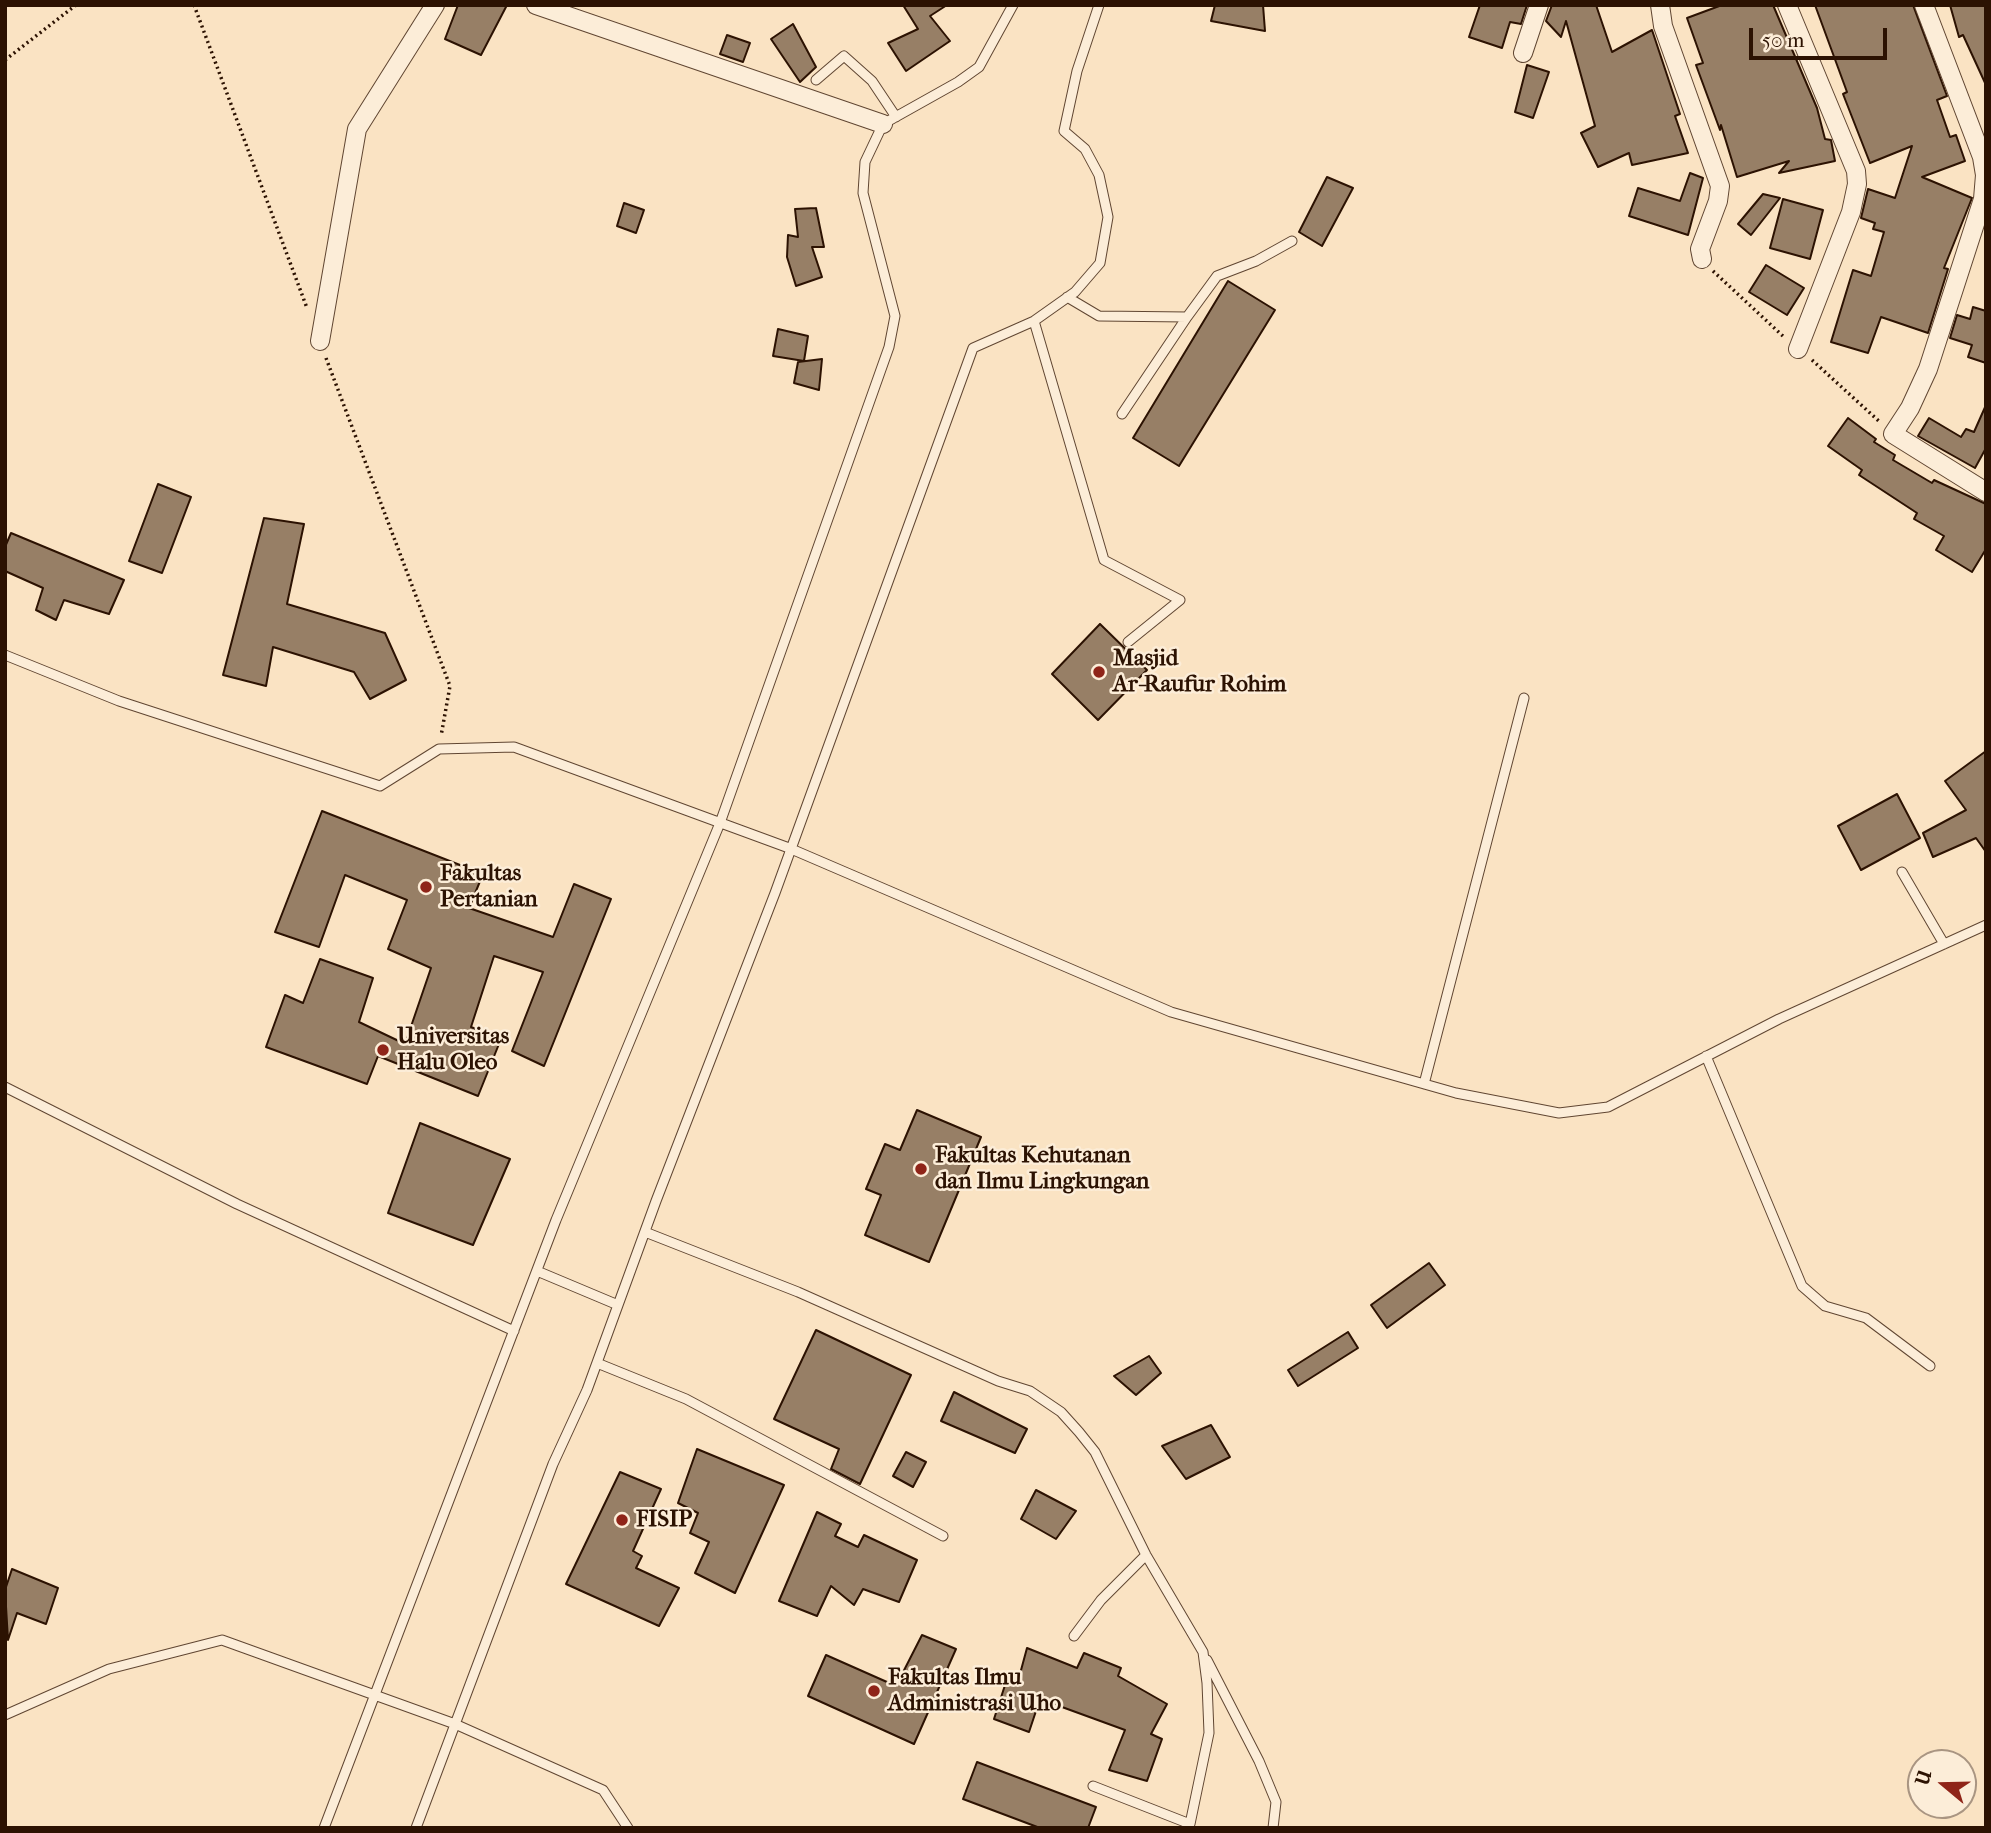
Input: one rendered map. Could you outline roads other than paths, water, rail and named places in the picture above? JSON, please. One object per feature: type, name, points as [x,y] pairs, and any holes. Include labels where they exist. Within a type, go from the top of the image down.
[{"type":"street","points":[[320,341],[357,129],[435,5]]},
{"type":"street","points":[[536,5],[890,120]]},
{"type":"street","points":[[1523,53],[1539,5]]},
{"type":"street","points":[[1660,5],[1663,26],[1720,186],[1718,201],[1700,249],[1702,259]]},
{"type":"street","points":[[1787,5],[1851,160],[1857,184],[1851,212],[1798,349]]},
{"type":"street","points":[[1924,5],[1982,157],[1985,175],[1980,208],[1928,369],[1910,408],[1893,434],[1986,492]]},
{"type":"lane","points":[[324,1828],[537,1270],[720,823],[889,347],[895,316],[863,193],[865,162],[890,120],[958,82],[979,67],[1013,5]]},
{"type":"lane","points":[[416,1828],[553,1464],[597,1363],[775,893],[789,848],[973,348],[1034,321],[1068,297],[1100,263],[1108,217],[1099,175],[1085,149],[1064,131],[1077,71],[1099,5]]},
{"type":"lane","points":[[816,80],[844,56],[872,81],[890,120]]},
{"type":"lane","points":[[1122,414],[1217,276],[1256,261],[1292,241]]},
{"type":"lane","points":[[1068,297],[1099,316],[1187,317]]},
{"type":"lane","points":[[1034,321],[1104,560],[1180,600],[1128,642]]},
{"type":"lane","points":[[5,655],[119,701],[380,786],[439,750],[514,747],[789,848],[1171,1012],[1424,1084],[1559,1113],[1608,1107],[1706,1055],[1986,925]]},
{"type":"lane","points":[[1424,1084],[1524,698]]},
{"type":"lane","points":[[1902,872],[1944,944]]},
{"type":"lane","points":[[1706,1055],[1802,1286],[1825,1306],[1866,1318],[1930,1366]]},
{"type":"lane","points":[[5,1087],[237,1204],[514,1331]]},
{"type":"lane","points":[[645,1232],[798,1292],[998,1381],[1030,1391],[1061,1412],[1095,1452],[1146,1555],[1203,1652],[1259,1761],[1276,1802],[1273,1828]]},
{"type":"lane","points":[[537,1270],[618,1306]]},
{"type":"lane","points":[[597,1363],[686,1399],[943,1536]]},
{"type":"lane","points":[[1074,1636],[1101,1600],[1146,1555]]},
{"type":"lane","points":[[5,1715],[110,1669],[222,1640],[455,1724],[603,1790],[628,1828]]},
{"type":"lane","points":[[1093,1786],[1195,1826],[1209,1733],[1203,1652]]},
{"type":"place","name":"Masjid Ar-Raufur Rohim","points":[[1099,672]]},
{"type":"place","name":"Fakultas Pertanian","points":[[426,887]]},
{"type":"place","name":"Universitas Halu Oleo","points":[[383,1050]]},
{"type":"place","name":"Fakultas Kehutanan dan Ilmu Lingkungan","points":[[921,1169]]},
{"type":"place","name":"FISIP","points":[[622,1520]]},
{"type":"place","name":"Fakultas Ilmu Administrasi Uho","points":[[874,1691]]}]
